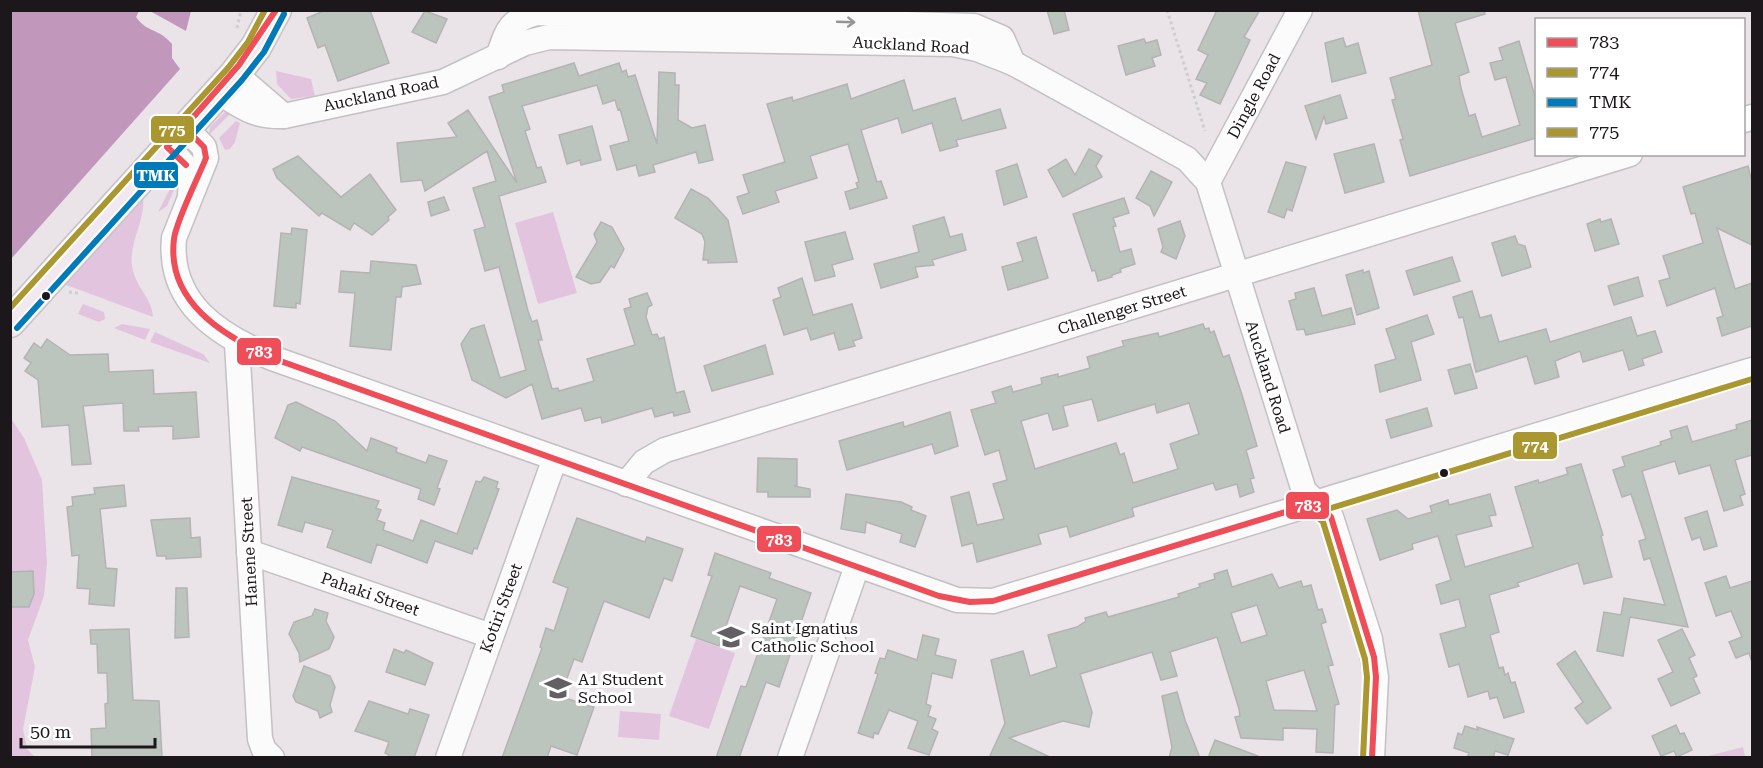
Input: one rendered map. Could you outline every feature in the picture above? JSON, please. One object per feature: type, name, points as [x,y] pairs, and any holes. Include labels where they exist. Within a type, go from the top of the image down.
[{"type":"main road","points":[[10,322],[226,83],[255,47],[276,10]]},
{"type":"street","name":"Dingle Road","points":[[1208,182],[1300,10]]},
{"type":"street","name":"Auckland Road","points":[[226,83],[254,114],[263,117],[284,116],[443,82],[525,44],[549,37],[953,44],[977,48],[1013,63],[1187,159],[1208,182],[1304,491],[1331,517],[1374,657],[1376,685],[1372,758]]},
{"type":"street","points":[[176,138],[188,168],[191,183],[189,197],[174,238],[173,252],[177,279],[198,310],[237,343],[857,566],[948,598],[970,602],[993,601],[1752,370]]},
{"type":"street","name":"Challenger Street","points":[[626,484],[644,462],[664,450],[1623,156]]},
{"type":"street","name":"Hanene Street","points":[[237,343],[260,739],[264,750],[272,758]]},
{"type":"street","name":"Kotiri Street","points":[[448,758],[555,458]]},
{"type":"street","name":"Pahaki Street","points":[[249,552],[491,636]]},
{"type":"street","points":[[790,758],[857,566]]},
{"type":"path","points":[[236,33],[241,10]]},
{"type":"path","points":[[1167,10],[1205,131]]},
{"type":"shaded area","points":[[11,10],[139,11],[136,17],[140,22],[172,44],[172,58],[180,69],[11,259]]},
{"type":"shaded area","points":[[150,11],[191,11],[186,31]]},
{"type":"shaded area","points":[[276,71],[311,79],[315,96],[291,99],[277,84]]},
{"type":"shaded area","points":[[226,111],[233,111],[209,135],[210,127]]},
{"type":"shaded area","points":[[236,121],[240,123],[235,142],[230,149],[225,150],[219,138]]},
{"type":"shaded area","points":[[174,181],[178,181],[167,206],[158,212]]},
{"type":"shaded area","points":[[143,197],[142,214],[133,248],[132,266],[137,281],[150,304],[153,317],[66,285]]},
{"type":"shaded area","points":[[553,212],[577,293],[538,304],[515,223]]},
{"type":"shaded area","points":[[83,304],[104,312],[105,319],[99,322],[78,314]]},
{"type":"shaded area","points":[[122,324],[150,329],[145,340],[114,328]]},
{"type":"shaded area","points":[[155,332],[203,354],[210,363],[150,342]]},
{"type":"shaded area","points":[[10,417],[24,438],[42,480],[47,563],[44,596],[28,640],[35,667],[23,729],[27,749],[35,757],[11,757]]},
{"type":"shaded area","points":[[696,639],[735,653],[709,729],[669,716]]},
{"type":"shaded area","points":[[620,711],[661,714],[659,740],[618,737]]},
{"type":"shaded area","points":[[1743,747],[1745,757],[1704,757]]},
{"type":"building","points":[[326,10],[370,10],[389,63],[338,81],[325,45],[318,48],[307,18]]},
{"type":"building","points":[[1047,10],[1064,10],[1069,30],[1054,34]]},
{"type":"building","points":[[1217,10],[1260,10],[1244,37],[1250,40],[1220,104],[1200,95],[1207,83],[1196,79],[1208,55],[1198,50]]},
{"type":"building","points":[[1418,10],[1484,10],[1485,14],[1455,23],[1469,72],[1459,76],[1469,116],[1475,114],[1482,137],[1520,125],[1506,77],[1495,80],[1490,63],[1503,60],[1499,48],[1519,41],[1535,97],[1535,138],[1410,176],[1400,140],[1403,139],[1392,100],[1396,99],[1390,78],[1432,65]]},
{"type":"building","points":[[425,11],[447,19],[436,43],[412,32]]},
{"type":"building","points":[[1343,38],[1346,47],[1358,43],[1366,73],[1332,82],[1325,43]]},
{"type":"building","points":[[1144,39],[1146,43],[1157,40],[1161,55],[1152,58],[1155,66],[1126,75],[1118,46]]},
{"type":"building","points":[[574,63],[579,76],[619,63],[622,72],[626,70],[628,77],[635,75],[657,144],[659,72],[675,73],[675,85],[679,85],[678,120],[692,128],[705,125],[713,160],[699,163],[696,152],[653,165],[655,172],[639,176],[636,165],[617,170],[610,146],[629,141],[620,109],[618,110],[615,100],[603,104],[597,85],[522,106],[530,129],[525,131],[537,168],[541,167],[546,182],[499,196],[528,311],[532,322],[537,320],[542,340],[538,340],[552,389],[558,388],[559,391],[594,381],[587,359],[635,345],[624,309],[631,307],[629,299],[647,293],[652,305],[648,307],[646,317],[652,335],[657,334],[659,339],[664,337],[676,393],[684,391],[690,412],[674,416],[673,412],[655,417],[652,408],[602,423],[601,417],[585,421],[581,408],[542,419],[532,384],[506,398],[472,380],[461,344],[471,329],[484,325],[500,378],[526,370],[499,267],[485,271],[474,230],[485,227],[473,188],[496,181],[487,151],[425,191],[422,180],[401,182],[397,143],[457,137],[448,123],[468,110],[517,183],[489,97],[504,92],[502,85]]},
{"type":"building","points":[[904,80],[913,111],[955,98],[962,121],[1000,109],[1006,128],[956,140],[958,146],[940,151],[932,123],[902,133],[898,118],[861,130],[877,182],[881,181],[887,198],[850,209],[845,192],[858,188],[856,183],[859,182],[848,144],[810,156],[817,178],[775,191],[779,202],[743,214],[737,197],[749,193],[743,175],[785,162],[767,104],[792,97],[793,101],[847,84],[851,99]]},
{"type":"building","points":[[1340,95],[1347,118],[1326,124],[1324,116],[1316,139],[1305,106]]},
{"type":"building","points":[[592,126],[601,160],[581,165],[580,160],[567,164],[559,135]]},
{"type":"building","points":[[1374,144],[1384,182],[1345,193],[1334,154]]},
{"type":"building","points":[[1089,149],[1102,156],[1096,166],[1102,177],[1063,197],[1048,170],[1066,159],[1075,175]]},
{"type":"building","points":[[298,156],[341,197],[370,174],[396,210],[388,217],[389,220],[372,235],[354,223],[350,230],[322,213],[319,216],[277,178],[273,169]]},
{"type":"building","points":[[1286,162],[1306,167],[1292,211],[1287,209],[1284,218],[1268,212]]},
{"type":"building","points":[[1017,164],[1027,197],[1004,205],[996,171]]},
{"type":"building","points":[[1748,166],[1752,182],[1752,245],[1717,228],[1735,289],[1752,283],[1752,326],[1722,336],[1717,318],[1723,316],[1715,288],[1667,306],[1659,281],[1670,278],[1663,256],[1703,243],[1695,213],[1691,214],[1683,187]]},
{"type":"building","points":[[1151,171],[1172,182],[1154,216],[1150,206],[1136,198]]},
{"type":"building","points":[[691,189],[708,198],[728,220],[737,262],[708,263],[708,260],[703,260],[705,242],[702,234],[675,218]]},
{"type":"building","points":[[444,197],[449,210],[431,216],[428,202]]},
{"type":"building","points":[[1124,198],[1129,213],[1113,218],[1116,226],[1113,227],[1120,252],[1131,249],[1135,264],[1120,269],[1121,272],[1112,277],[1098,281],[1095,270],[1092,271],[1073,214]]},
{"type":"building","points":[[944,217],[950,237],[962,234],[966,250],[932,260],[934,265],[915,267],[918,277],[881,288],[874,264],[919,252],[913,226]]},
{"type":"building","points":[[1600,219],[1601,222],[1611,219],[1619,244],[1595,251],[1587,224]]},
{"type":"building","points":[[1180,221],[1185,236],[1176,259],[1161,252],[1163,247],[1158,229]]},
{"type":"building","points":[[601,222],[612,227],[624,249],[614,268],[611,266],[600,282],[591,284],[576,277],[597,242],[594,234]]},
{"type":"building","points":[[292,228],[307,230],[300,304],[296,303],[296,308],[274,306],[281,233],[291,234]]},
{"type":"building","points":[[845,232],[853,259],[832,265],[835,276],[815,281],[805,242]]},
{"type":"building","points":[[1515,236],[1518,244],[1525,246],[1531,267],[1502,276],[1492,243]]},
{"type":"building","points":[[1036,237],[1048,278],[1008,290],[1002,267],[1023,261],[1017,243]]},
{"type":"building","points":[[1452,257],[1460,281],[1414,295],[1406,271]]},
{"type":"building","points":[[371,261],[416,265],[421,284],[402,287],[401,297],[396,297],[391,350],[350,346],[355,293],[339,292],[341,271],[370,273]]},
{"type":"building","points":[[1363,270],[1363,273],[1369,271],[1379,308],[1357,315],[1346,275]]},
{"type":"building","points":[[1638,277],[1643,296],[1614,305],[1608,286]]},
{"type":"building","points":[[802,278],[813,315],[852,304],[862,338],[853,341],[855,346],[839,350],[834,333],[811,340],[807,328],[784,335],[773,300],[781,297],[778,288]]},
{"type":"building","points":[[1314,288],[1322,316],[1351,308],[1355,324],[1306,335],[1304,329],[1297,330],[1289,301],[1296,299],[1295,293]]},
{"type":"building","points":[[1472,291],[1480,318],[1491,315],[1499,342],[1546,329],[1550,342],[1631,317],[1637,336],[1655,331],[1662,352],[1642,359],[1644,365],[1629,370],[1623,350],[1583,362],[1580,351],[1555,361],[1559,377],[1535,384],[1527,356],[1476,372],[1463,317],[1459,318],[1453,297]]},
{"type":"building","points":[[1427,315],[1434,334],[1411,342],[1421,380],[1380,392],[1375,365],[1396,359],[1386,329]]},
{"type":"building","points":[[1203,324],[1205,329],[1209,328],[1210,333],[1214,331],[1223,357],[1229,355],[1257,446],[1246,450],[1254,478],[1250,479],[1254,492],[1240,497],[1237,484],[1216,490],[1213,483],[1132,508],[1134,516],[1070,537],[1067,526],[1038,534],[1041,544],[977,562],[973,543],[962,546],[951,497],[969,492],[977,525],[1004,519],[993,484],[1007,480],[999,450],[985,455],[971,410],[996,403],[992,392],[1011,386],[1013,392],[1042,384],[1041,378],[1058,374],[1058,377],[1090,368],[1087,357],[1124,346],[1122,341],[1158,333],[1159,337]],"holes":[[[1092,399],[1098,421],[1155,404],[1157,413],[1189,403],[1199,434],[1170,444],[1178,469],[1133,483],[1124,453],[1120,455],[1116,443],[1035,469],[1021,421],[1048,413],[1053,430],[1068,426],[1063,406]]]},
{"type":"building","points":[[47,339],[70,355],[108,354],[109,372],[153,370],[154,394],[196,392],[199,437],[173,439],[173,426],[138,427],[139,431],[124,431],[123,403],[83,406],[91,464],[72,465],[69,425],[42,427],[38,380],[25,371],[31,363],[24,358],[34,343],[41,348]]},
{"type":"building","points":[[765,345],[773,374],[712,391],[704,366]]},
{"type":"building","points":[[1470,364],[1477,388],[1455,394],[1448,370]]},
{"type":"building","points":[[296,402],[335,421],[367,451],[371,438],[397,448],[396,452],[426,463],[429,455],[447,461],[437,488],[440,489],[434,505],[418,499],[421,489],[302,447],[300,451],[275,438],[288,405]]},
{"type":"building","points":[[1427,408],[1432,426],[1391,438],[1386,420]]},
{"type":"building","points":[[950,412],[958,446],[935,454],[932,444],[847,470],[839,441],[903,422],[904,427]]},
{"type":"building","points":[[1752,420],[1752,455],[1735,460],[1745,494],[1740,496],[1743,505],[1724,511],[1710,465],[1679,474],[1675,461],[1642,471],[1688,627],[1630,617],[1623,656],[1597,651],[1604,612],[1621,615],[1624,598],[1665,605],[1650,558],[1644,560],[1639,541],[1646,539],[1631,494],[1622,497],[1613,470],[1625,466],[1622,457],[1661,445],[1660,442],[1672,438],[1670,431],[1687,426],[1692,442],[1737,429],[1736,425]]},
{"type":"building","points":[[758,458],[797,459],[797,486],[794,486],[810,489],[810,497],[768,497],[768,492],[757,492]]},
{"type":"building","points":[[1581,464],[1603,535],[1601,536],[1612,577],[1584,584],[1578,563],[1517,583],[1519,586],[1489,595],[1499,632],[1490,635],[1499,668],[1503,667],[1505,675],[1508,673],[1511,683],[1515,682],[1524,712],[1504,718],[1497,697],[1490,699],[1488,691],[1468,697],[1459,664],[1449,667],[1440,634],[1466,627],[1459,599],[1441,604],[1436,585],[1451,580],[1438,536],[1412,544],[1413,549],[1380,560],[1367,519],[1397,510],[1408,519],[1432,512],[1430,506],[1448,500],[1449,505],[1490,494],[1496,515],[1489,516],[1492,526],[1456,535],[1465,567],[1533,547],[1515,487],[1538,480],[1539,483],[1568,474],[1566,468]]},
{"type":"building","points":[[292,477],[379,501],[376,508],[381,510],[377,520],[385,523],[383,530],[413,541],[421,520],[457,534],[476,481],[481,482],[484,477],[498,482],[496,488],[499,489],[477,549],[474,548],[472,554],[435,541],[427,563],[377,544],[371,563],[327,547],[333,530],[305,522],[302,532],[278,525]]},
{"type":"building","points":[[124,485],[126,506],[100,509],[106,568],[117,569],[114,606],[89,604],[90,589],[77,588],[79,555],[72,556],[67,507],[73,506],[72,497],[95,494],[94,488]]},
{"type":"building","points":[[846,494],[901,502],[912,507],[911,510],[926,516],[915,547],[900,542],[902,534],[866,522],[865,533],[841,529]]},
{"type":"building","points":[[1707,511],[1717,546],[1704,550],[1700,537],[1692,540],[1685,518]]},
{"type":"building","points":[[190,518],[191,538],[200,537],[201,557],[166,559],[166,556],[157,556],[151,520]]},
{"type":"building","points":[[577,518],[645,542],[647,537],[683,549],[672,581],[664,578],[649,618],[604,601],[582,662],[574,659],[563,689],[567,691],[565,698],[594,707],[577,755],[551,746],[547,758],[502,758],[542,648],[540,647],[546,628],[554,631],[568,588],[553,582]]},
{"type":"building","points":[[715,553],[771,573],[769,578],[811,593],[779,687],[766,682],[739,758],[716,758],[741,686],[746,687],[777,599],[740,586],[719,646],[691,636],[712,576],[708,575]]},
{"type":"building","points":[[1227,570],[1232,587],[1272,574],[1279,588],[1301,581],[1303,587],[1311,585],[1318,610],[1322,609],[1326,622],[1321,624],[1333,665],[1328,666],[1339,704],[1335,705],[1333,753],[1316,752],[1317,729],[1283,728],[1283,740],[1241,738],[1235,717],[1240,716],[1239,709],[1217,637],[1170,652],[1177,676],[1161,680],[1152,652],[1080,674],[1092,712],[1089,727],[1063,721],[1009,738],[1052,758],[989,758],[1005,723],[991,660],[1023,651],[1030,676],[1057,667],[1048,635],[1077,627],[1086,621],[1085,618],[1106,612],[1108,617],[1179,597],[1178,594],[1215,579],[1214,574]],"holes":[[[1257,605],[1267,635],[1241,643],[1231,613]],[[1304,670],[1317,711],[1274,710],[1266,681]]]},
{"type":"building","points":[[33,571],[34,594],[29,607],[10,607],[10,572]]},
{"type":"building","points":[[1726,576],[1730,588],[1752,581],[1752,662],[1749,653],[1736,658],[1729,642],[1742,637],[1731,611],[1716,616],[1705,583]]},
{"type":"building","points":[[176,588],[187,588],[189,637],[175,638]]},
{"type":"building","points":[[315,609],[328,613],[326,621],[334,637],[329,649],[300,662],[299,653],[289,634],[294,622],[312,616]]},
{"type":"building","points":[[129,629],[133,700],[159,701],[162,758],[92,758],[91,729],[106,728],[105,704],[108,703],[107,673],[98,673],[97,644],[91,644],[90,630]]},
{"type":"building","points":[[1682,629],[1695,655],[1689,658],[1697,676],[1693,678],[1700,693],[1671,706],[1658,679],[1673,672],[1658,640]]},
{"type":"building","points":[[923,635],[939,639],[935,655],[956,660],[952,678],[932,673],[926,704],[931,706],[928,716],[936,719],[932,729],[938,732],[929,755],[908,748],[918,721],[889,710],[878,734],[874,733],[873,738],[858,733],[878,674],[875,673],[880,658],[885,659],[888,650],[917,660]]},
{"type":"building","points":[[394,649],[404,653],[406,650],[433,663],[425,685],[386,672]]},
{"type":"building","points":[[1575,651],[1611,708],[1587,724],[1575,708],[1583,702],[1557,664]]},
{"type":"building","points":[[304,666],[330,676],[335,687],[330,705],[332,712],[320,718],[318,711],[296,702],[293,696]]},
{"type":"building","points":[[1177,692],[1200,758],[1169,758],[1172,747],[1162,696]]},
{"type":"building","points":[[369,701],[408,714],[410,709],[429,715],[414,758],[388,758],[389,755],[385,753],[389,742],[355,731]]},
{"type":"building","points":[[1676,725],[1680,734],[1684,733],[1692,750],[1677,757],[1674,751],[1661,756],[1652,736]]},
{"type":"building","points":[[1465,726],[1478,730],[1477,727],[1514,739],[1508,755],[1495,751],[1493,758],[1467,758],[1469,753],[1454,748],[1458,733],[1462,735]]},
{"type":"building","points":[[1215,740],[1258,756],[1258,758],[1208,758]]},
{"type":"transit line","name":"775","points":[[10,308],[228,68],[248,42],[265,10]]},
{"type":"transit line","name":"783","points":[[186,165],[167,147],[239,65],[276,10]]},
{"type":"transit line","name":"TMK","points":[[17,328],[242,80],[264,52],[284,14]]},
{"type":"transit line","name":"783","points":[[185,128],[204,147],[206,158],[176,231],[174,261],[179,281],[189,299],[202,314],[235,339],[272,358],[939,596],[970,602],[993,601],[1315,503],[1331,517],[1374,657],[1376,677],[1372,758]]},
{"type":"transit line","name":"774","points":[[1318,512],[1752,379]]},
{"type":"transit line","name":"774","points":[[1309,510],[1323,522],[1365,659],[1367,677],[1363,758]]},
{"type":"place","name":"Saint Ignatius Catholic School","points":[[731,637]]},
{"type":"place","name":"A1 Student School","points":[[558,688]]}]
